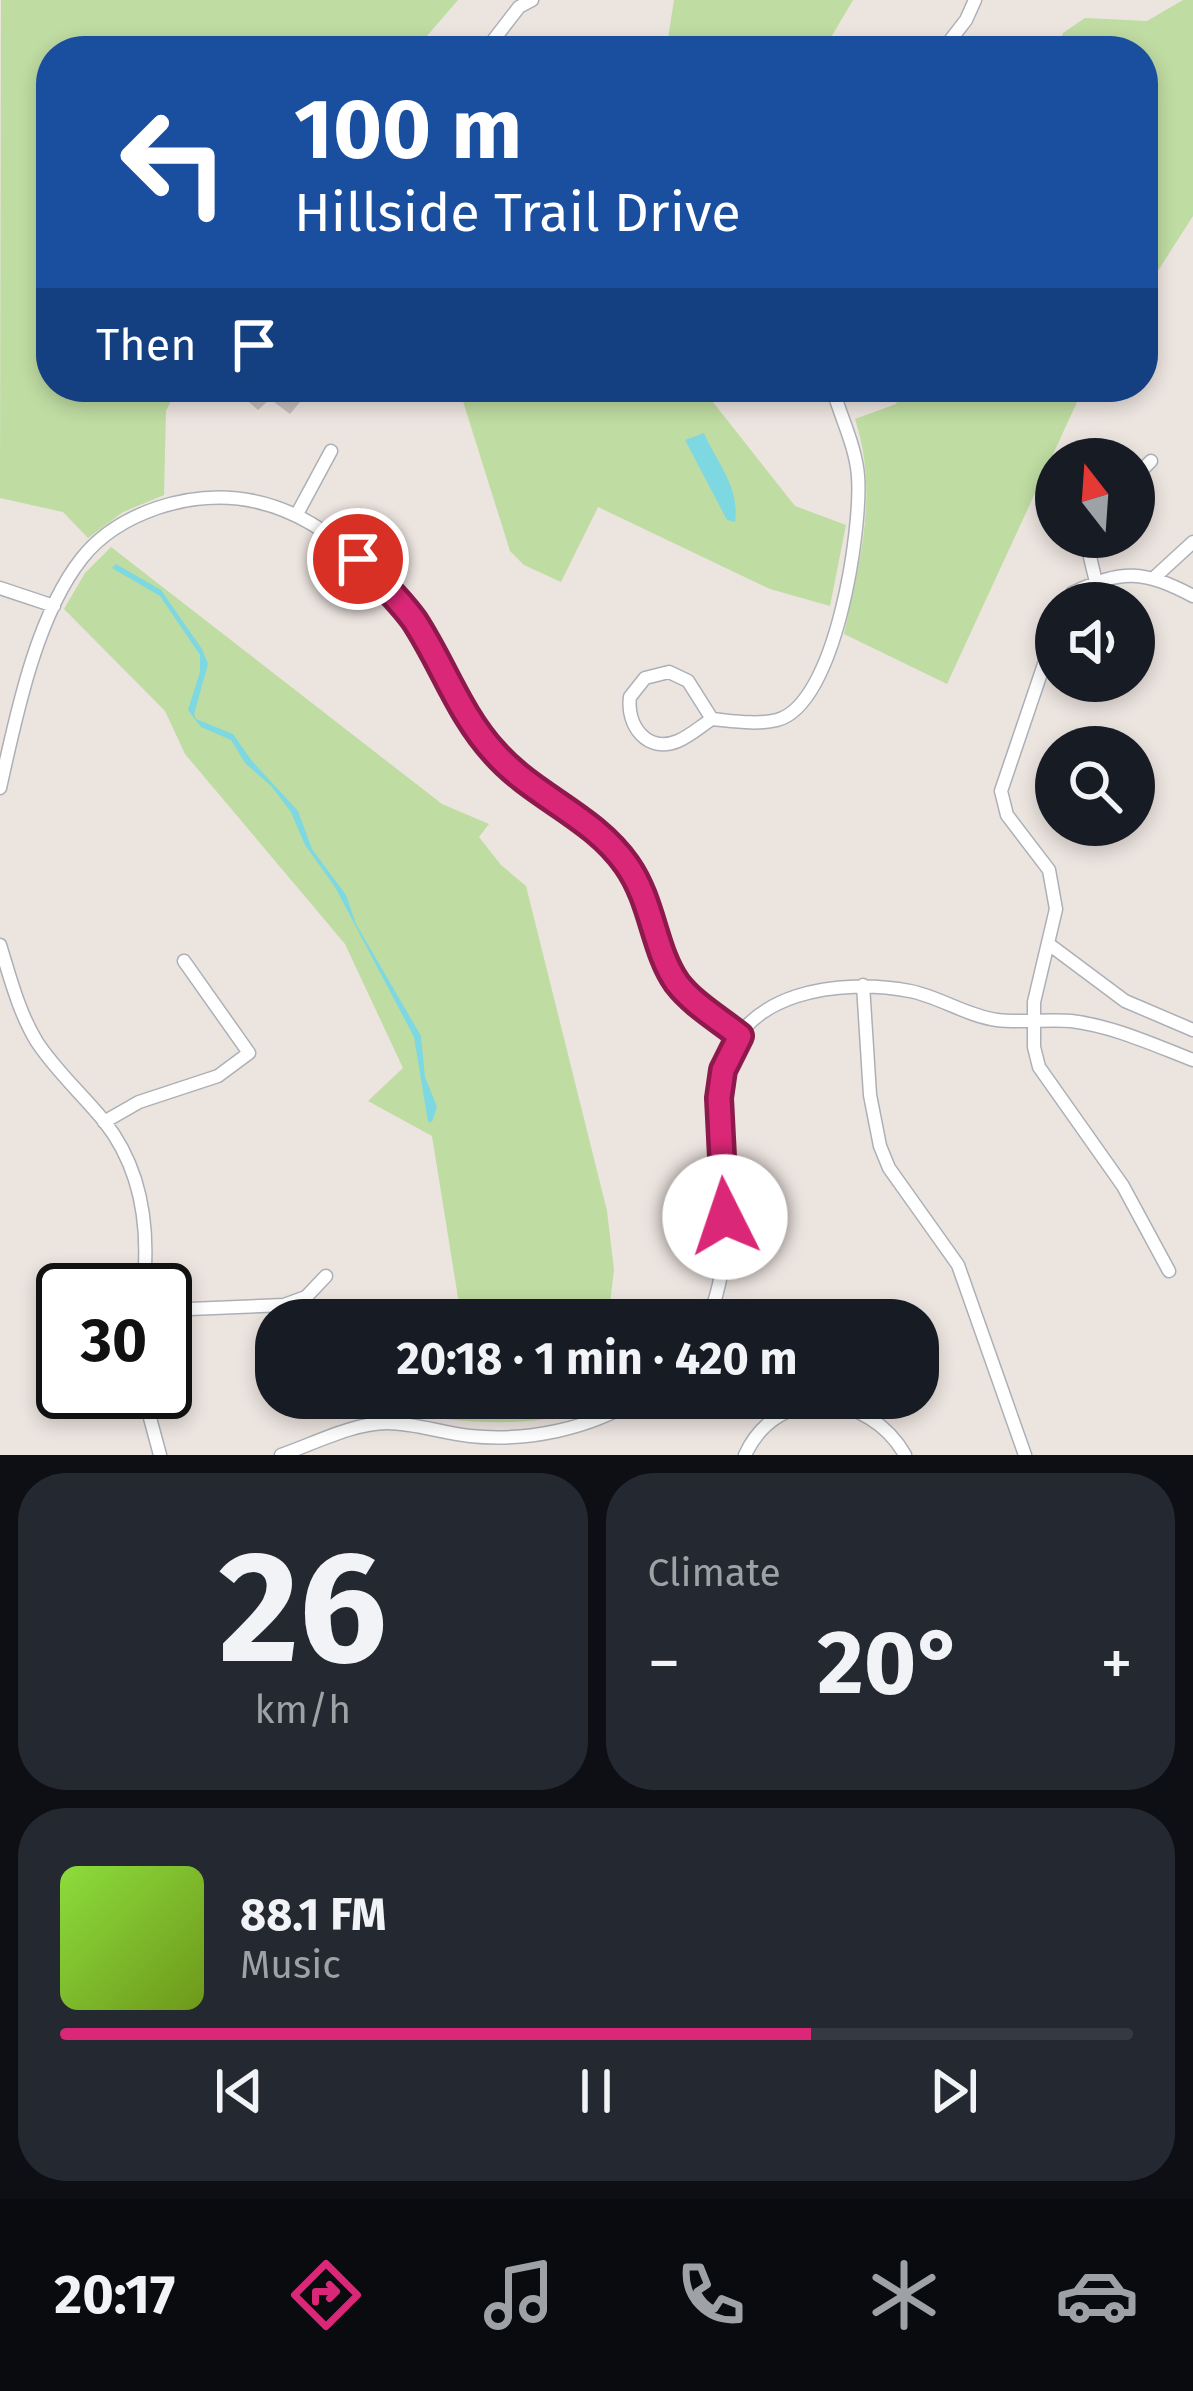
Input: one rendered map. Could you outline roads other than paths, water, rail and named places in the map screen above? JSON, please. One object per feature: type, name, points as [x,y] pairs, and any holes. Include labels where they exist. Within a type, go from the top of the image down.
[{"type":"street","points":[[497,36],[519,7],[532,0]]},
{"type":"street","points":[[954,36],[975,0]]},
{"type":"street","points":[[712,719],[688,681],[669,672],[645,678],[630,697],[628,710],[638,732],[659,744],[684,739],[712,719],[780,720],[807,699],[824,670],[856,529],[858,472],[837,402]]},
{"type":"street","points":[[297,514],[331,451]]},
{"type":"street","points":[[0,788],[26,686],[55,606],[94,544],[135,516],[189,498],[241,499],[297,514],[358,559],[413,620],[471,723],[493,752],[524,782],[588,825],[618,853],[644,892],[675,981],[740,1036]]},
{"type":"street","points":[[1156,576],[1193,542]]},
{"type":"street","points":[[1090,558],[1096,582],[1120,574],[1156,576],[1193,596]]},
{"type":"street","points":[[0,588],[55,606]]},
{"type":"street","points":[[1035,691],[1001,791],[1007,815],[1048,870],[1056,909],[1034,1002],[1039,1067],[1123,1186],[1169,1271]]},
{"type":"street","points":[[0,945],[35,1039],[126,1155],[142,1204],[145,1263]]},
{"type":"street","points":[[1050,945],[1125,1000],[1193,1030]]},
{"type":"street","points":[[104,1122],[140,1102],[218,1076],[249,1053],[184,961]]},
{"type":"street","points":[[716,1299],[726,1248],[719,1098],[723,1070],[740,1036],[768,1009],[833,985],[863,985],[914,992],[994,1020],[1070,1021],[1112,1030],[1193,1060]]},
{"type":"street","points":[[863,985],[870,1095],[880,1146],[889,1168],[958,1265],[1025,1455]]},
{"type":"street","points":[[192,1309],[284,1306],[306,1297],[326,1276]]},
{"type":"street","points":[[745,1455],[772,1418],[805,1406],[840,1404],[873,1417],[893,1434],[905,1455]]},
{"type":"street","points":[[150,1419],[160,1455]]},
{"type":"street","points":[[281,1455],[385,1423],[468,1436],[529,1435],[596,1419]]},
{"type":"water","points":[[704,433],[731,486],[735,522],[727,520],[685,440]]},
{"type":"water","points":[[116,564],[161,590],[202,649],[208,664],[196,719],[233,734],[298,811],[312,849],[346,895],[356,924],[421,1036],[425,1077],[437,1107],[432,1122],[428,1122],[414,1037],[335,887],[271,786],[245,763],[231,740],[201,727],[188,710],[200,672],[200,655],[160,596],[112,568]]}]
